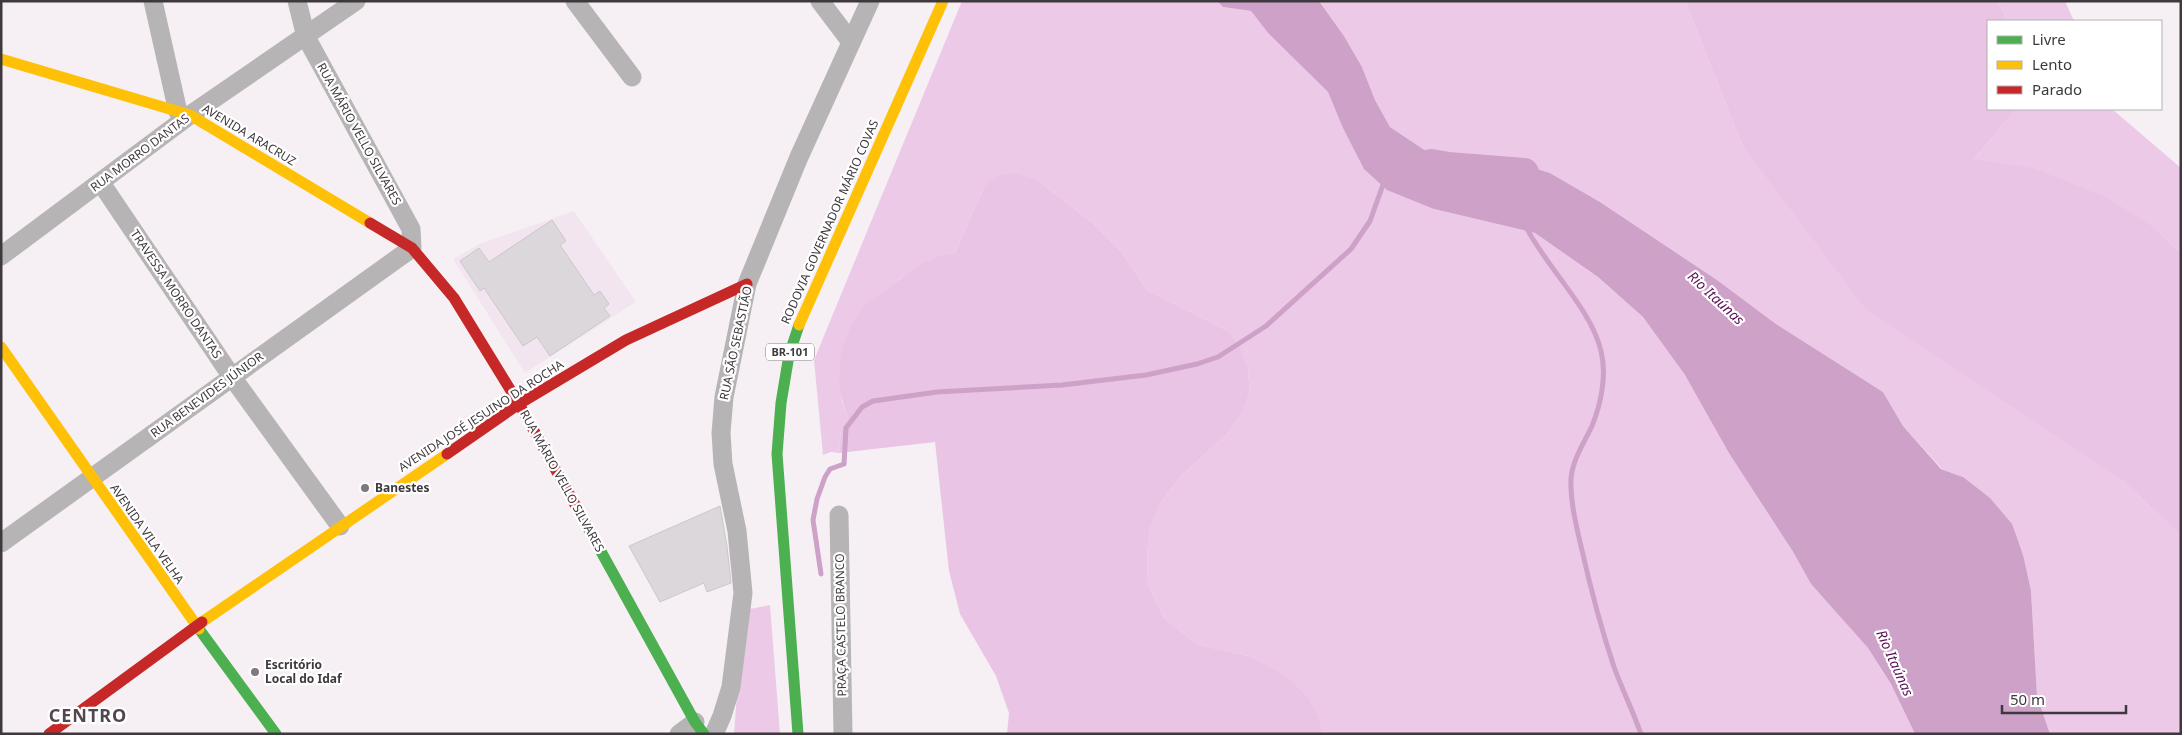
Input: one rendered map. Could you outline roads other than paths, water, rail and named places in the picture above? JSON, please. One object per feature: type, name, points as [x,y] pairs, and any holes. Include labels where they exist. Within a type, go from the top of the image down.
[{"type":"main road","name":"RODOVIA GOVERNADOR MÁRIO COVAS","points":[[798,734],[777,454],[781,404],[789,355],[802,315],[943,1]]},
{"type":"main road","name":"AVENIDA ARACRUZ","points":[[1,59],[184,114],[412,248]]},
{"type":"main road","name":"RUA MÁRIO VELLO SILVARES","points":[[412,248],[454,298],[519,404],[700,728]]},
{"type":"main road","name":"AVENIDA JOSÉ JESUINO DA ROCHA","points":[[49,734],[196,626],[519,404],[626,340],[747,284]]},
{"type":"main road","name":"AVENIDA VILA VELHA","points":[[1,347],[91,479],[276,734]]},
{"type":"street","points":[[153,1],[184,114]]},
{"type":"street","name":"RUA MÁRIO VELLO SILVARES","points":[[298,1],[306,38],[411,229],[412,248]]},
{"type":"street","name":"RUA MORRO DANTAS","points":[[1,256],[101,183],[184,114],[306,38],[356,1]]},
{"type":"street","points":[[575,1],[632,77]]},
{"type":"street","points":[[820,1],[851,42]]},
{"type":"street","name":"RUA SÃO SEBASTIÃO","points":[[714,734],[731,687],[743,592],[737,532],[723,464],[721,433],[724,397],[747,284],[799,157],[870,1]]},
{"type":"street","name":"TRAVESSA MORRO DANTAS","points":[[101,183],[232,377],[340,526]]},
{"type":"street","name":"RUA BENEVIDES JÚNIOR","points":[[1,543],[412,248]]},
{"type":"street","name":"PRAÇA CASTELO BRANCO","points":[[839,516],[843,734]]},
{"type":"street","points":[[679,734],[700,728]]},
{"type":"water","points":[[1217,1],[1319,1],[1344,36],[1362,67],[1375,100],[1390,127],[1429,153],[1478,171],[1515,162],[1550,173],[1600,202],[1717,280],[1776,324],[1883,392],[1903,426],[1941,469],[1963,477],[1990,498],[2012,524],[2023,555],[2031,591],[2037,696],[2050,734],[1915,734],[1891,684],[1868,648],[1811,584],[1792,550],[1729,453],[1685,375],[1643,317],[1598,277],[1535,233],[1434,209],[1387,190],[1364,169],[1342,126],[1328,92],[1268,33],[1251,11],[1223,7]]},
{"type":"waterway","name":"Rio Itaúnas","points":[[1431,164],[1524,173]]},
{"type":"waterway","points":[[821,574],[813,520],[817,499],[830,469],[844,464],[846,428],[862,407],[873,401],[937,392],[1062,385],[1146,375],[1197,364],[1218,357],[1266,326],[1351,249],[1370,221],[1384,182]]},
{"type":"waterway","points":[[1525,225],[1588,319],[1601,351],[1603,379],[1600,399],[1592,426],[1574,464],[1571,478],[1571,495],[1575,521],[1596,607],[1614,667],[1641,734]]},
{"type":"place","name":"Banestes","points":[[365,488]]},
{"type":"place","name":"Escritório Local do Idaf","points":[[255,672]]},
{"type":"district","name":"CENTRO","points":[[88,716]]}]
